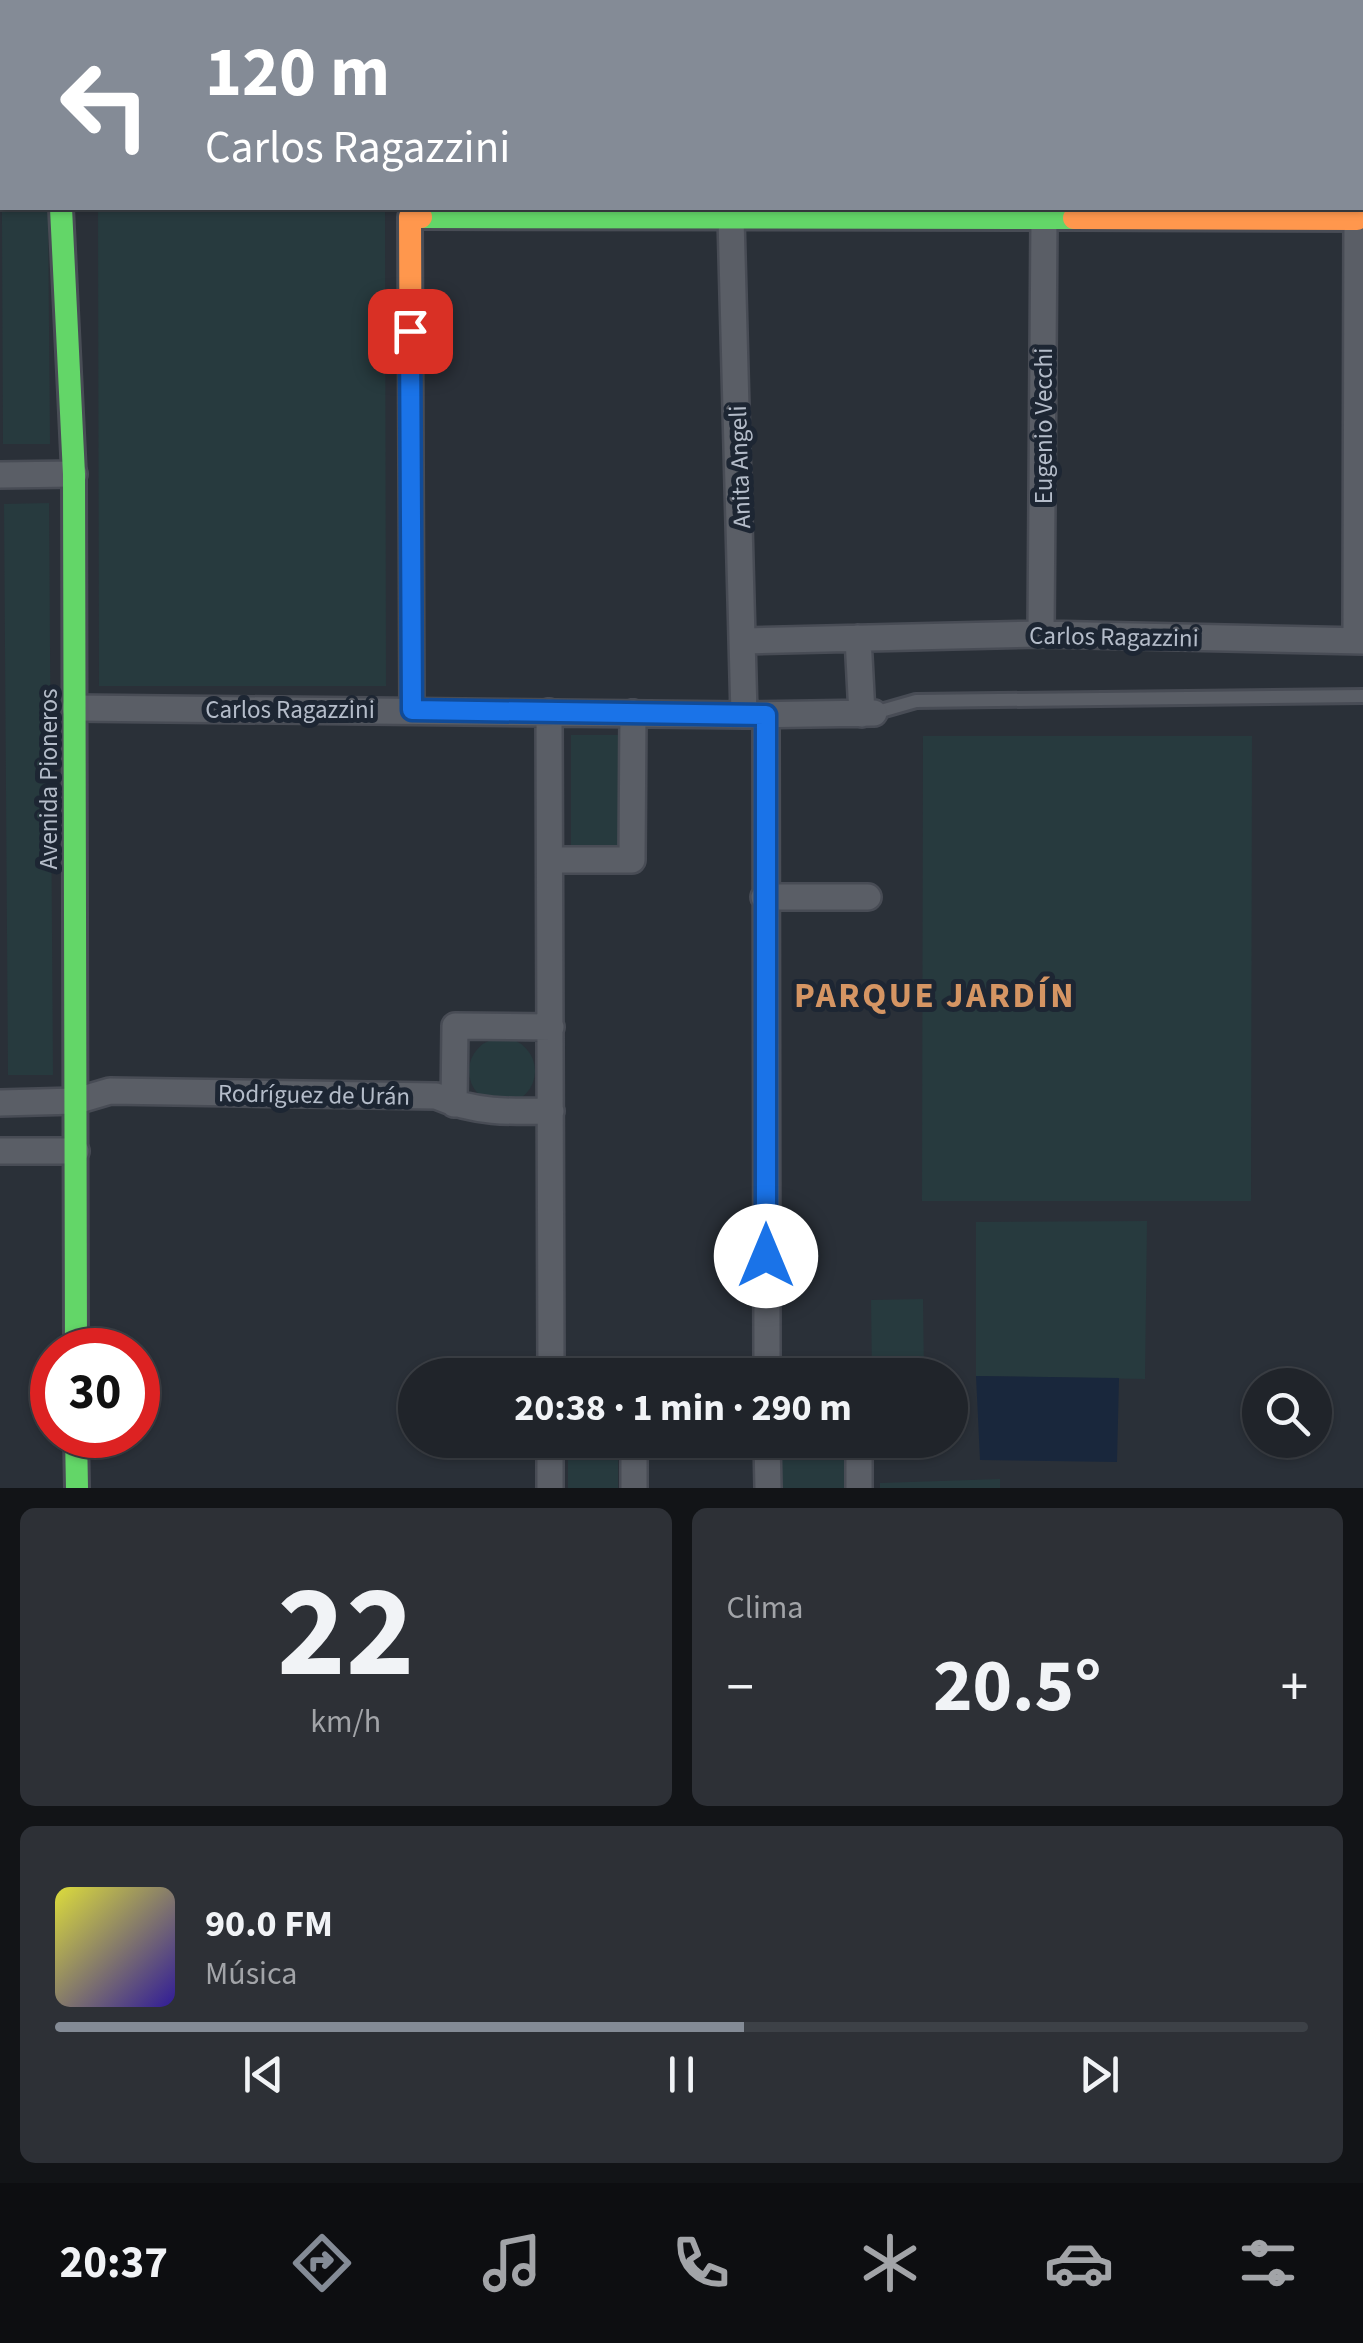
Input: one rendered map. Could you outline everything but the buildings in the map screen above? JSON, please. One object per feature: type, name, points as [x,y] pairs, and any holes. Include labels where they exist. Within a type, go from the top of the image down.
[{"type":"street","name":"Avenida Pioneros","points":[[61,210],[74,474],[76,1328]]},
{"type":"street","points":[[412,710],[410,217],[1044,218],[1357,213],[1359,640]]},
{"type":"street","name":"Anita Angeli","points":[[732,218],[744,641],[755,715],[764,897],[767,1358]]},
{"type":"street","name":"Eugenio Vecchi","points":[[1041,634],[1044,218]]},
{"type":"street","points":[[0,475],[74,474]]},
{"type":"street","name":"Carlos Ragazzini","points":[[744,641],[1041,634],[1359,640]]},
{"type":"street","points":[[858,638],[868,713]]},
{"type":"street","name":"Carlos Ragazzini","points":[[75,708],[868,713]]},
{"type":"street","points":[[549,712],[550,1358]]},
{"type":"street","points":[[550,860],[632,860],[633,713]]},
{"type":"street","points":[[764,897],[868,897]]},
{"type":"street","points":[[454,1104],[455,1026],[551,1026]]},
{"type":"street","name":"Rodríguez de Urán","points":[[0,1103],[76,1101],[110,1091],[436,1096],[489,1112],[552,1111]]},
{"type":"street","points":[[0,1151],[76,1151]]},
{"type":"street","points":[[76,1458],[76,1488]]},
{"type":"street","points":[[550,1458],[550,1488]]},
{"type":"street","points":[[634,1458],[634,1488]]},
{"type":"street","points":[[767,1458],[768,1488]]},
{"type":"street","points":[[859,1458],[859,1488]]},
{"type":"lane","points":[[868,713],[916,702],[1363,696]]},
{"type":"green space","points":[[2,210],[48,210],[50,444],[3,444]]},
{"type":"green space","points":[[98,210],[385,210],[386,686],[99,686]]},
{"type":"green space","points":[[49,503],[53,1075],[8,1075],[4,504]]},
{"type":"green space","points":[[571,735],[622,735],[622,847],[571,847]]},
{"type":"green space","points":[[923,736],[1252,736],[1251,1201],[922,1201]]},
{"type":"green space","points":[[502,1038],[526,1047],[535,1071],[526,1095],[502,1104],[478,1095],[469,1071],[478,1047]]},
{"type":"green space","points":[[1147,1221],[1145,1379],[976,1376],[976,1222]]},
{"type":"green space","points":[[923,1299],[924,1358],[872,1358],[871,1300]]},
{"type":"green space","points":[[568,1458],[618,1458],[618,1488],[568,1488]]},
{"type":"green space","points":[[778,1458],[846,1458],[847,1488],[778,1488]]},
{"type":"green space","points":[[1000,1479],[1000,1488],[880,1488],[880,1483]]},
{"type":"water","points":[[976,1376],[1119,1378],[1117,1462],[980,1460]]},
{"type":"traffic: fast","points":[[61,210],[74,474],[76,1328]]},
{"type":"traffic: fast","points":[[421,217],[1074,218]]},
{"type":"traffic: fast","points":[[76,1458],[77,1488]]},
{"type":"traffic: slow","points":[[412,710],[410,217],[421,217]]},
{"type":"traffic: slow","points":[[1074,218],[1357,219]]},
{"type":"district","name":"PARQUE JARDÍN","points":[[935,995]]},
{"type":"route","points":[[410,331],[412,710],[766,715],[766,1256]]}]
